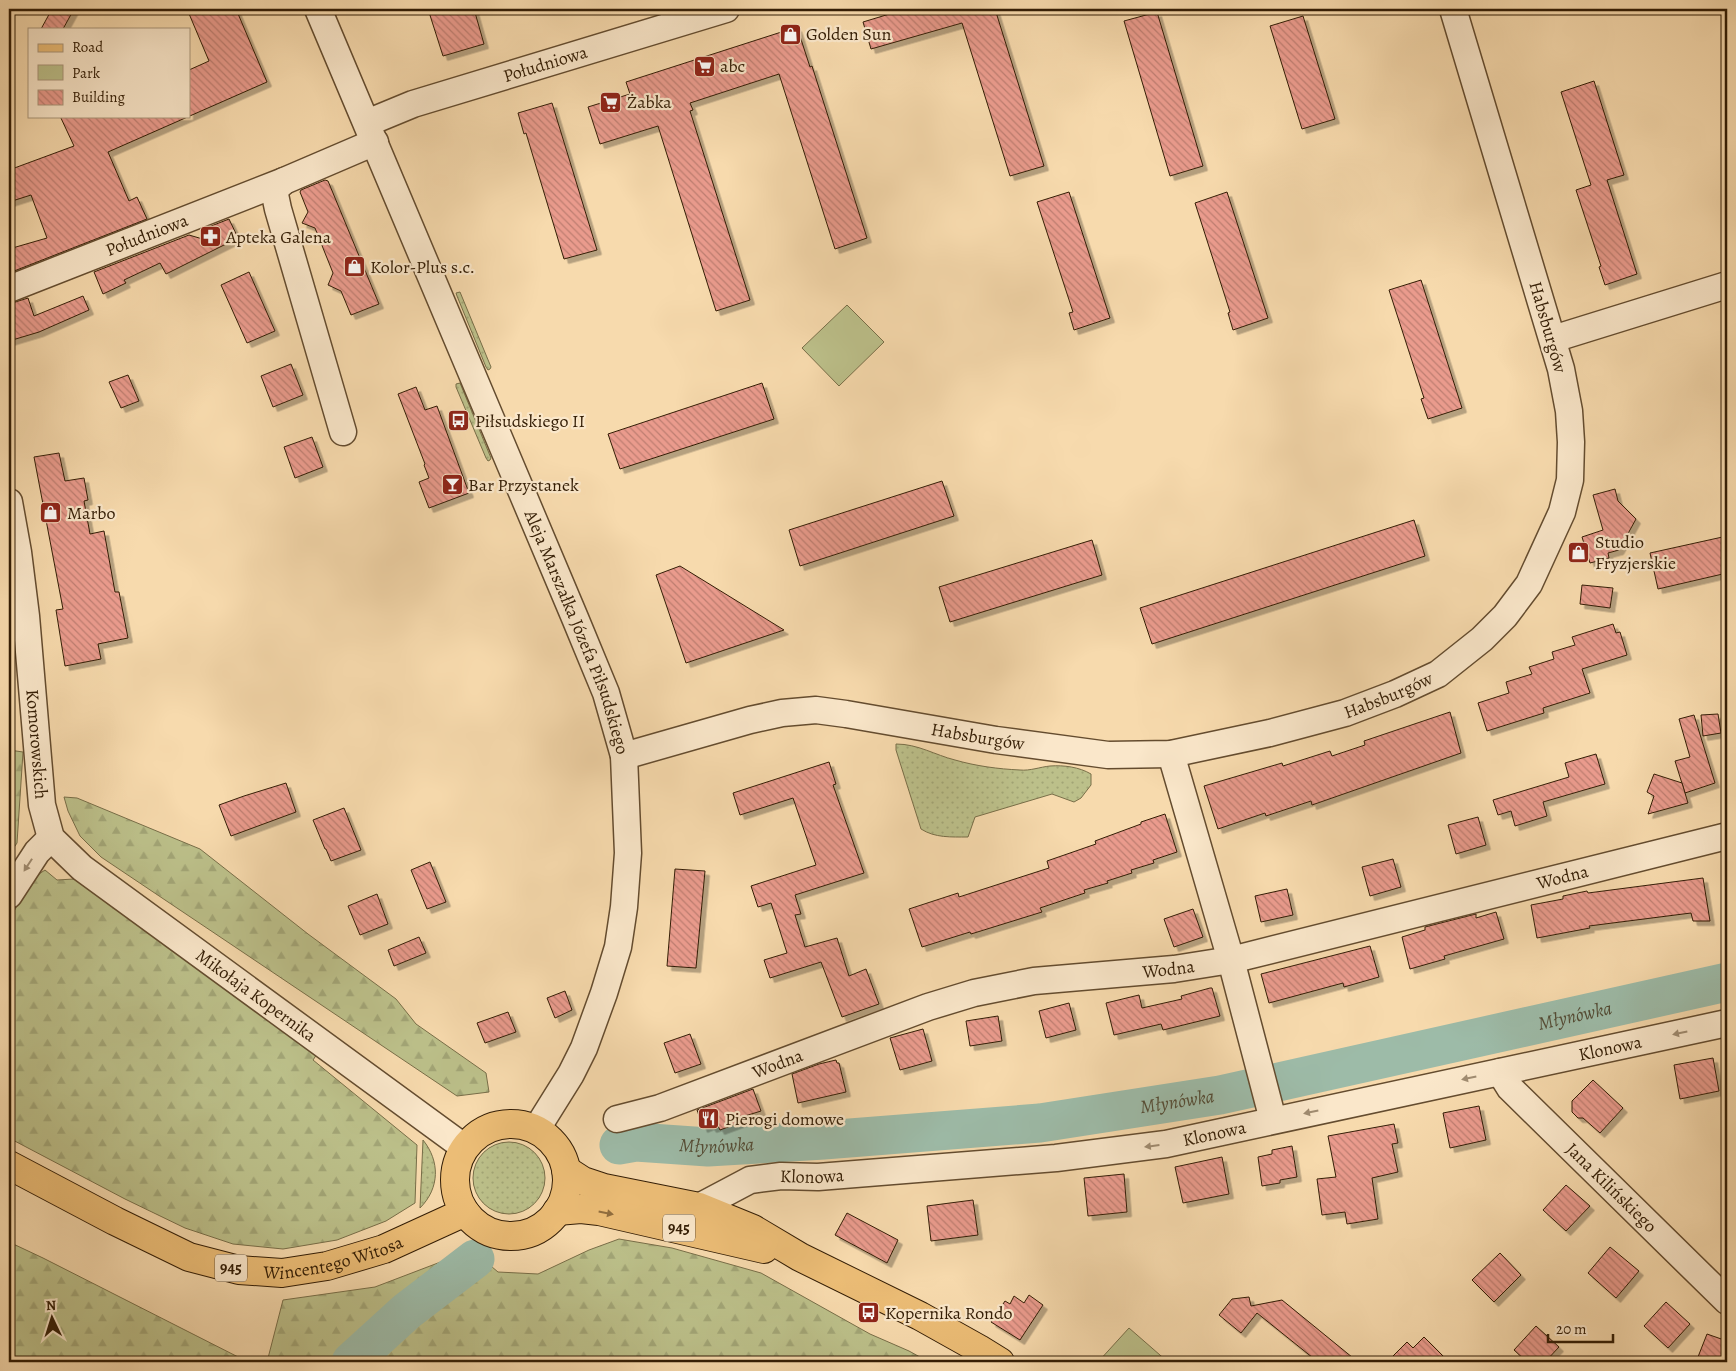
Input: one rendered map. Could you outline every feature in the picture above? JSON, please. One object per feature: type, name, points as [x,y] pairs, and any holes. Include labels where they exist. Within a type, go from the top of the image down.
[{"type":"main road","points":[[505,1124],[521,1125],[536,1130],[550,1140],[561,1154],[566,1170],[567,1184],[564,1199],[557,1212],[545,1225],[529,1233],[511,1236],[494,1233],[478,1225],[465,1212],[458,1197],[455,1180],[458,1164],[465,1148],[476,1137],[490,1128],[505,1124]]},
{"type":"main road","name":"Wincentego Witosa","points":[[9,1166],[189,1257],[239,1270],[282,1273],[327,1266],[384,1249],[465,1212]]},
{"type":"main road","name":"945","points":[[566,1170],[583,1181],[604,1188],[699,1207],[753,1229],[800,1257],[920,1316],[1000,1362]]},
{"type":"main road","name":"945","points":[[557,1212],[582,1209],[600,1211],[800,1257]]},
{"type":"street","name":"Aleja Marszałka Józefa Piłsudskiego","points":[[318,9],[606,693],[624,756],[628,853],[624,907],[618,947],[584,1048],[571,1074],[536,1130]]},
{"type":"street","name":"Południowa","points":[[9,289],[284,181],[371,132],[413,104],[726,9]]},
{"type":"street","name":"Habsburgów","points":[[624,756],[750,720],[782,713],[816,710],[996,740],[1108,755],[1171,754],[1270,733],[1336,715],[1395,694],[1438,674],[1482,640],[1506,616],[1529,584],[1544,554],[1562,512],[1570,480],[1572,454],[1569,411],[1553,339],[1453,9]]},
{"type":"street","points":[[284,181],[274,190],[278,209],[343,432]]},
{"type":"street","points":[[1553,339],[1727,285]]},
{"type":"street","name":"Komorowskich","points":[[9,502],[18,552],[26,616],[42,805],[51,838]]},
{"type":"street","points":[[1171,754],[1231,960],[1272,1120]]},
{"type":"street","name":"Wodna","points":[[617,1119],[660,1108],[928,1007],[974,993],[1034,981],[1174,970],[1231,960],[1727,836]]},
{"type":"street","points":[[9,895],[37,852],[51,838]]},
{"type":"street","name":"Mikołaja Kopernika","points":[[51,838],[82,868],[465,1148]]},
{"type":"street","name":"Klonowa","points":[[699,1207],[750,1180],[781,1176],[818,1177],[1056,1158],[1166,1144],[1727,1022]]},
{"type":"street","name":"Jana Kilińskiego","points":[[1500,1072],[1510,1088],[1727,1301]]},
{"type":"green space","points":[[460,292],[491,367],[488,370],[457,296],[456,293]]},
{"type":"green space","points":[[847,305],[884,342],[839,386],[802,348]]},
{"type":"green space","points":[[460,383],[491,458],[488,461],[456,387],[456,384]]},
{"type":"green space","points":[[896,744],[912,746],[979,766],[1024,770],[1050,766],[1071,767],[1091,774],[1091,785],[1081,798],[1074,802],[1052,794],[975,817],[968,837],[938,835],[921,829],[896,750]]},
{"type":"green space","points":[[9,750],[23,752],[17,843],[9,855]]},
{"type":"green space","points":[[64,797],[77,798],[200,849],[308,934],[396,999],[416,1024],[486,1073],[489,1092],[457,1096],[101,857],[80,836],[68,811]]},
{"type":"green space","points":[[45,870],[57,880],[74,879],[317,1054],[313,1060],[417,1145],[415,1203],[386,1221],[337,1240],[283,1249],[233,1244],[185,1228],[9,1138],[9,920],[33,878]]},
{"type":"green space","points":[[423,1140],[433,1157],[435,1174],[431,1192],[420,1208]]},
{"type":"green space","points":[[509,1142],[529,1148],[539,1158],[545,1178],[539,1198],[529,1208],[509,1214],[489,1208],[479,1198],[473,1178],[479,1158],[489,1148]]},
{"type":"green space","points":[[619,1239],[672,1248],[761,1273],[870,1334],[929,1362],[267,1362],[283,1300],[375,1287],[472,1250],[498,1272],[538,1274],[589,1250]]},
{"type":"green space","points":[[9,1242],[43,1258],[248,1362],[9,1362]]},
{"type":"green space","points":[[1129,1328],[1168,1362],[1098,1362]]},
{"type":"building","points":[[52,9],[74,9],[64,28],[42,28]]},
{"type":"building","points":[[187,9],[236,9],[267,82],[190,116],[190,70],[209,61]]},
{"type":"building","points":[[428,9],[474,9],[484,44],[443,56]]},
{"type":"building","points":[[895,9],[995,9],[1044,166],[1010,176],[962,23],[871,49],[863,22],[896,12]]},
{"type":"building","points":[[1157,12],[1203,166],[1170,176],[1124,21]]},
{"type":"building","points":[[1303,16],[1335,119],[1302,129],[1270,26]]},
{"type":"building","points":[[797,27],[810,67],[812,66],[867,238],[835,249],[779,74],[690,103],[693,110],[690,111],[750,300],[716,311],[658,126],[600,144],[588,107],[630,94],[626,82]]},
{"type":"building","points":[[1594,81],[1624,175],[1607,180],[1637,274],[1605,285],[1599,267],[1601,266],[1576,190],[1591,185],[1561,92]]},
{"type":"building","points":[[552,103],[597,250],[564,259],[526,133],[524,134],[518,113]]},
{"type":"building","points":[[61,118],[185,118],[108,152],[129,201],[137,197],[147,219],[9,273],[9,249],[47,238],[31,195],[9,202],[9,170],[74,146]]},
{"type":"building","points":[[325,180],[328,181],[379,304],[351,315],[341,291],[328,285],[333,273],[315,228],[302,223],[308,212],[300,192],[301,190]]},
{"type":"building","points":[[1069,192],[1110,318],[1074,330],[1069,313],[1073,312],[1037,202]]},
{"type":"building","points":[[1227,192],[1268,318],[1233,330],[1228,313],[1230,312],[1195,203]]},
{"type":"building","points":[[229,219],[238,238],[166,274],[160,263],[124,280],[126,283],[103,294],[94,272],[189,235],[206,240],[201,230]]},
{"type":"building","points":[[249,272],[275,331],[247,343],[221,285]]},
{"type":"building","points":[[1421,280],[1462,408],[1428,419],[1421,399],[1424,398],[1389,290]]},
{"type":"building","points":[[83,296],[89,310],[39,332],[9,341],[9,304],[28,298],[34,316]]},
{"type":"building","points":[[291,364],[303,395],[273,407],[261,376]]},
{"type":"building","points":[[128,375],[139,401],[121,408],[109,382]]},
{"type":"building","points":[[762,383],[774,419],[620,469],[608,434]]},
{"type":"building","points":[[416,387],[425,410],[437,406],[469,493],[429,508],[419,482],[429,478],[398,394]]},
{"type":"building","points":[[312,437],[323,467],[295,478],[284,447]]},
{"type":"building","points":[[59,453],[65,481],[84,478],[88,500],[84,501],[90,534],[104,531],[115,592],[119,592],[128,638],[98,644],[101,659],[65,666],[56,610],[63,609],[34,457]]},
{"type":"building","points":[[942,481],[954,516],[800,566],[789,530]]},
{"type":"building","points":[[1615,489],[1618,501],[1636,519],[1619,550],[1608,553],[1609,558],[1590,563],[1582,537],[1603,530],[1593,495]]},
{"type":"building","points":[[1414,520],[1425,556],[1152,644],[1140,608]]},
{"type":"building","points":[[1727,536],[1727,573],[1658,589],[1650,553]]},
{"type":"building","points":[[1092,540],[1102,575],[950,622],[939,587]]},
{"type":"building","points":[[680,566],[784,630],[686,663],[656,575]]},
{"type":"building","points":[[1582,585],[1613,588],[1610,608],[1580,604]]},
{"type":"building","points":[[1613,624],[1616,633],[1620,632],[1627,655],[1582,669],[1590,693],[1543,708],[1544,713],[1487,731],[1478,703],[1509,693],[1506,682],[1532,674],[1529,667],[1554,659],[1552,652],[1575,645],[1572,637]]},
{"type":"building","points":[[1450,712],[1461,753],[1312,805],[1311,801],[1266,816],[1265,813],[1218,829],[1204,786],[1282,763],[1283,766],[1330,751],[1332,756],[1365,745],[1364,741]]},
{"type":"building","points":[[1718,714],[1721,733],[1703,736],[1701,715]]},
{"type":"building","points":[[1694,715],[1715,783],[1685,793],[1675,761],[1690,757],[1679,719]]},
{"type":"building","points":[[1596,754],[1605,784],[1543,802],[1547,816],[1515,826],[1511,811],[1498,815],[1493,800],[1569,777],[1565,763]]},
{"type":"building","points":[[829,762],[836,784],[833,785],[864,873],[795,895],[801,914],[795,915],[805,947],[837,938],[849,976],[866,969],[879,1004],[842,1017],[821,962],[770,978],[764,960],[787,953],[771,903],[758,907],[751,886],[816,865],[793,798],[740,815],[733,793]]},
{"type":"building","points":[[1654,774],[1682,783],[1688,803],[1648,814],[1654,796],[1647,792]]},
{"type":"building","points":[[286,783],[296,812],[231,836],[219,805]]},
{"type":"building","points":[[344,808],[361,850],[331,861],[313,820]]},
{"type":"building","points":[[1165,814],[1177,852],[1153,860],[1154,863],[1131,870],[1132,873],[1107,881],[1108,883],[1084,890],[1085,893],[1040,908],[1042,912],[922,947],[909,909],[958,893],[959,897],[1049,868],[1047,861],[1096,844],[1095,841]]},
{"type":"building","points":[[1478,817],[1486,845],[1456,854],[1448,825]]},
{"type":"building","points":[[1393,859],[1401,887],[1370,896],[1362,867]]},
{"type":"building","points":[[430,862],[446,902],[427,909],[411,870]]},
{"type":"building","points":[[675,869],[705,871],[696,968],[667,966]]},
{"type":"building","points":[[1703,878],[1710,921],[1693,921],[1691,913],[1589,926],[1590,928],[1537,938],[1531,905],[1563,899],[1563,896],[1587,891],[1588,893]]},
{"type":"building","points":[[1287,889],[1293,915],[1261,922],[1255,896]]},
{"type":"building","points":[[377,894],[388,924],[360,935],[348,906]]},
{"type":"building","points":[[1193,909],[1203,937],[1174,947],[1164,919]]},
{"type":"building","points":[[1496,912],[1504,939],[1444,956],[1445,959],[1410,969],[1402,937],[1425,930],[1425,927],[1476,914],[1476,918]]},
{"type":"building","points":[[419,937],[426,953],[394,966],[388,950]]},
{"type":"building","points":[[1370,946],[1379,977],[1344,987],[1343,983],[1269,1003],[1261,974]]},
{"type":"building","points":[[1212,988],[1220,1016],[1163,1030],[1161,1024],[1114,1035],[1106,1003],[1139,995],[1142,1008],[1182,999],[1181,996]]},
{"type":"building","points":[[565,991],[572,1010],[555,1018],[547,998]]},
{"type":"building","points":[[1069,1003],[1076,1030],[1046,1038],[1039,1011]]},
{"type":"building","points":[[508,1012],[516,1032],[485,1043],[477,1023]]},
{"type":"building","points":[[998,1016],[1002,1041],[970,1046],[966,1021]]},
{"type":"building","points":[[923,1029],[932,1061],[900,1070],[890,1038]]},
{"type":"building","points":[[690,1034],[701,1064],[675,1073],[664,1043]]},
{"type":"building","points":[[1713,1058],[1719,1091],[1680,1099],[1674,1065]]},
{"type":"building","points":[[836,1060],[839,1063],[846,1092],[798,1103],[792,1074]]},
{"type":"building","points":[[1593,1080],[1623,1108],[1600,1133],[1583,1118],[1578,1118],[1572,1112],[1572,1101]]},
{"type":"building","points":[[753,1089],[761,1111],[745,1116],[747,1120],[720,1130],[718,1126],[712,1128],[710,1125],[703,1128],[697,1110]]},
{"type":"building","points":[[1479,1106],[1486,1140],[1450,1148],[1443,1113]]},
{"type":"building","points":[[1394,1124],[1398,1143],[1392,1144],[1398,1172],[1372,1178],[1378,1219],[1347,1224],[1345,1212],[1322,1215],[1317,1179],[1336,1177],[1328,1136]]},
{"type":"building","points":[[1292,1146],[1297,1177],[1280,1180],[1280,1183],[1262,1186],[1258,1157],[1272,1154],[1272,1150]]},
{"type":"building","points":[[1222,1157],[1229,1194],[1183,1203],[1175,1167]]},
{"type":"building","points":[[1124,1174],[1127,1212],[1088,1216],[1084,1178]]},
{"type":"building","points":[[1566,1185],[1590,1206],[1566,1231],[1543,1210]]},
{"type":"building","points":[[973,1200],[978,1235],[931,1241],[927,1206]]},
{"type":"building","points":[[847,1213],[898,1240],[887,1263],[835,1235]]},
{"type":"building","points":[[1610,1247],[1639,1271],[1616,1298],[1588,1273]]},
{"type":"building","points":[[1500,1253],[1521,1275],[1494,1302],[1472,1280]]},
{"type":"building","points":[[1029,1295],[1043,1305],[1020,1340],[991,1322],[1005,1301],[1010,1304],[1014,1296],[1024,1303]]},
{"type":"building","points":[[1249,1297],[1251,1306],[1282,1300],[1358,1362],[1318,1362],[1257,1313],[1241,1333],[1219,1315],[1232,1299]]},
{"type":"building","points":[[1666,1302],[1690,1324],[1668,1348],[1644,1326]]},
{"type":"building","points":[[1536,1326],[1559,1347],[1545,1362],[1527,1362],[1514,1350]]},
{"type":"building","points":[[1707,1334],[1727,1341],[1727,1362],[1696,1362]]},
{"type":"building","points":[[1424,1337],[1449,1362],[1387,1362],[1407,1342],[1413,1348]]},
{"type":"waterway","name":"Młynówka","points":[[619,1145],[636,1142],[708,1147],[1040,1123],[1220,1095],[1727,982]]},
{"type":"waterway","name":"Młynówka","points":[[351,1362],[407,1311],[475,1259]]},
{"type":"place","name":"Golden Sun","points":[[790,34]]},
{"type":"place","name":"abc","points":[[704,66]]},
{"type":"place","name":"Żabka","points":[[611,102]]},
{"type":"place","name":"Apteka Galena","points":[[210,237]]},
{"type":"place","name":"Kolor-Plus s.c.","points":[[354,267]]},
{"type":"place","name":"Piłsudskiego II","points":[[459,421]]},
{"type":"place","name":"Bar Przystanek","points":[[452,485]]},
{"type":"place","name":"Marbo","points":[[51,513]]},
{"type":"place","name":"Studio Fryzjerskie","points":[[1579,552]]},
{"type":"place","name":"Pierogi domowe","points":[[709,1119]]},
{"type":"place","name":"Kopernika Rondo","points":[[869,1313]]}]
